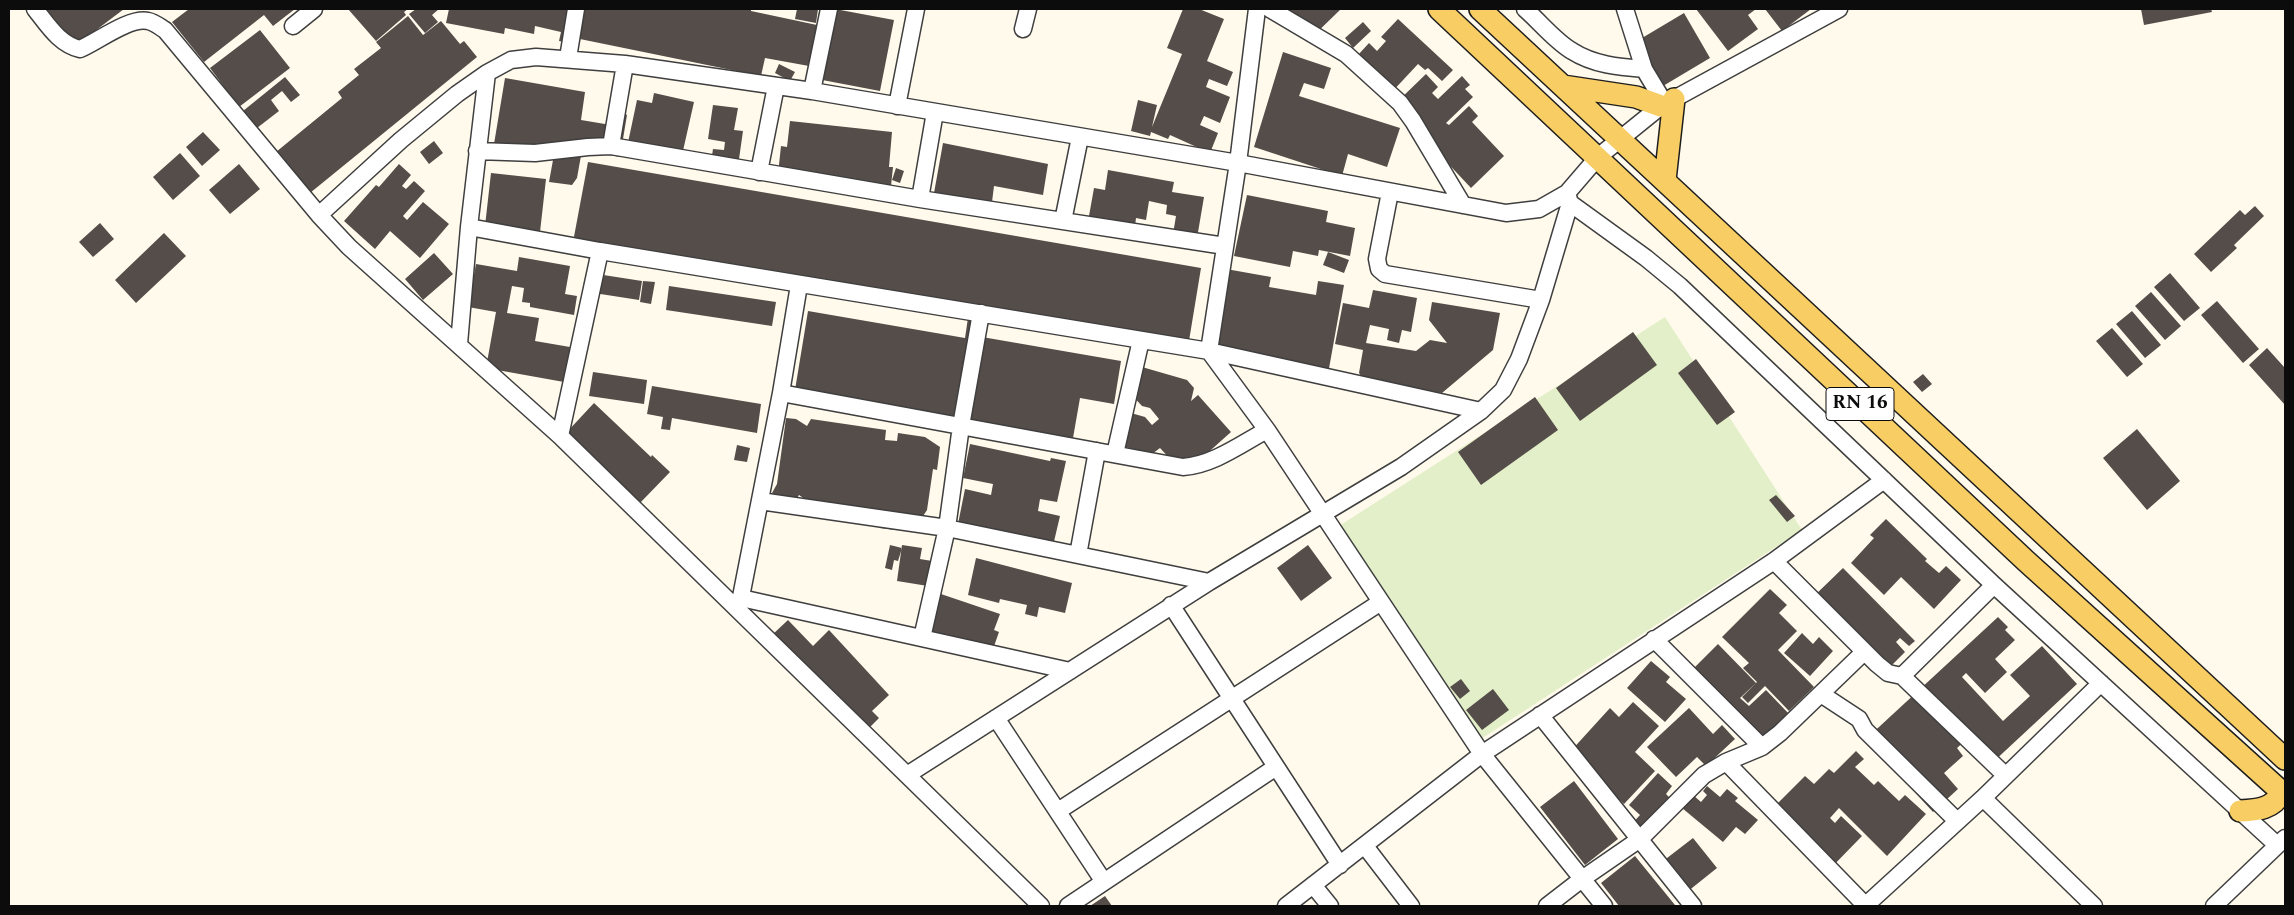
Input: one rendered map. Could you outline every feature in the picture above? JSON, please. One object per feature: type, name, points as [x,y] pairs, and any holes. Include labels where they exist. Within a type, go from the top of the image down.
[{"type":"main road","name":"RN 16","points":[[1439,9],[1598,156],[2026,561],[2283,793]]},
{"type":"main road","name":"RN 16","points":[[1480,9],[2285,759]]},
{"type":"main road","points":[[1563,86],[1667,103],[1664,180]]},
{"type":"main road","points":[[2240,811],[2267,807],[2278,800],[2283,793]]},
{"type":"street","points":[[35,9],[58,38],[69,46],[80,49],[142,15],[165,30],[319,215],[349,247],[560,436],[740,604],[907,775],[1041,906]]},
{"type":"street","points":[[293,26],[314,9]]},
{"type":"street","points":[[568,58],[576,9]]},
{"type":"street","points":[[812,91],[829,9]]},
{"type":"street","points":[[897,106],[916,9]]},
{"type":"street","points":[[1023,29],[1028,9]]},
{"type":"street","points":[[1257,9],[1238,163],[1209,351],[1267,430],[1482,754],[1604,906]]},
{"type":"street","points":[[1270,9],[1346,54],[1400,103],[1413,121],[1463,205]]},
{"type":"street","points":[[1525,9],[1570,50],[1580,56],[1612,67],[1644,69]]},
{"type":"street","points":[[1625,9],[1644,69],[1667,103]]},
{"type":"street","points":[[907,775],[1209,582],[1401,468],[1481,411],[1503,390],[1520,359],[1541,300],[1568,198],[1598,156],[1667,103],[1839,9]]},
{"type":"street","points":[[319,215],[401,140],[487,72],[510,60],[522,57],[568,58],[625,64],[812,91],[1238,163],[1506,213],[1539,209],[1568,198]]},
{"type":"street","points":[[611,146],[625,64]]},
{"type":"street","points":[[458,344],[477,151],[487,72]]},
{"type":"street","points":[[759,172],[776,86]]},
{"type":"street","points":[[920,199],[935,112]]},
{"type":"street","points":[[1063,220],[1080,136]]},
{"type":"street","points":[[477,151],[534,154],[611,146],[920,199],[1225,246]]},
{"type":"street","points":[[1390,192],[1377,260],[1379,269],[1385,274],[1541,300]]},
{"type":"street","points":[[1568,198],[1680,286],[1994,585],[2240,811],[2281,842],[2214,906]]},
{"type":"street","points":[[469,227],[799,285],[1209,351],[1481,411]]},
{"type":"street","points":[[560,436],[600,251]]},
{"type":"street","points":[[740,604],[781,393],[799,285]]},
{"type":"street","points":[[922,638],[947,528],[961,426],[981,313]]},
{"type":"street","points":[[1115,454],[1141,340]]},
{"type":"street","points":[[781,393],[1183,467],[1195,466],[1212,460],[1267,430]]},
{"type":"street","points":[[1078,555],[1097,451]]},
{"type":"street","points":[[1286,906],[1482,754],[1774,561],[1884,480]]},
{"type":"street","points":[[760,501],[947,528],[1209,582]]},
{"type":"street","points":[[1774,561],[1864,652],[1888,672],[1902,676],[2005,775]]},
{"type":"street","points":[[1902,676],[1994,585]]},
{"type":"street","points":[[1058,811],[1381,602]]},
{"type":"street","points":[[740,604],[922,638],[1070,671]]},
{"type":"street","points":[[1171,606],[1340,865]]},
{"type":"street","points":[[1654,639],[1762,746]]},
{"type":"street","points":[[1548,906],[1582,879],[1640,839],[1704,775],[1726,762],[1762,746],[1780,733],[1864,652]]},
{"type":"street","points":[[1726,762],[1866,906],[1983,798],[2101,683]]},
{"type":"street","points":[[1821,694],[1859,719],[1865,730],[1957,821]]},
{"type":"street","points":[[1540,715],[1693,906]]},
{"type":"street","points":[[996,718],[1104,882]]},
{"type":"street","points":[[1068,906],[1276,767]]},
{"type":"street","points":[[1983,798],[2094,906]]},
{"type":"street","points":[[1365,846],[1411,906]]},
{"type":"street","points":[[1312,885],[1330,906]]},
{"type":"green space","points":[[1665,317],[1802,530],[1478,741],[1339,526]]},
{"type":"building","points":[[46,9],[124,9],[75,46]]},
{"type":"building","points":[[189,9],[295,9],[273,26],[264,15],[204,62],[172,22]]},
{"type":"building","points":[[348,9],[408,9],[404,12],[406,15],[376,41]]},
{"type":"building","points":[[416,9],[439,9],[432,15],[438,22],[425,33],[409,14]]},
{"type":"building","points":[[449,9],[751,9],[751,11],[817,25],[809,66],[765,58],[761,76],[575,38],[570,43],[559,41],[561,32],[535,26],[534,34],[505,28],[504,34],[446,23]]},
{"type":"building","points":[[797,9],[818,9],[816,23],[795,19]]},
{"type":"building","points":[[835,9],[894,20],[880,91],[817,79]]},
{"type":"building","points":[[1183,9],[1199,9],[1224,19],[1207,61],[1233,72],[1227,86],[1209,79],[1206,87],[1230,97],[1220,123],[1204,116],[1200,125],[1218,133],[1210,153],[1170,135],[1168,139],[1151,132],[1150,136],[1131,131],[1138,100],[1157,105],[1152,127],[1182,54],[1167,48]]},
{"type":"building","points":[[1278,9],[1341,9],[1309,40]]},
{"type":"building","points":[[1696,9],[1756,9],[1748,15],[1758,29],[1728,51]]},
{"type":"building","points":[[1765,9],[1811,9],[1782,31]]},
{"type":"building","points":[[2141,9],[2211,9],[2212,12],[2144,25]]},
{"type":"building","points":[[1684,13],[1710,58],[1663,86],[1637,41]]},
{"type":"building","points":[[408,16],[423,35],[441,21],[460,44],[464,41],[477,57],[310,193],[276,152],[342,98],[338,92],[359,75],[354,69],[381,48],[376,42]]},
{"type":"building","points":[[1398,19],[1453,70],[1442,81],[1428,68],[1425,70],[1418,64],[1390,94],[1358,55],[1369,43],[1377,51],[1386,41],[1381,37]]},
{"type":"building","points":[[1363,22],[1371,31],[1353,48],[1345,38]]},
{"type":"building","points":[[260,30],[290,68],[239,107],[210,68]]},
{"type":"building","points":[[1283,52],[1331,68],[1324,89],[1304,83],[1299,96],[1400,128],[1387,167],[1348,154],[1342,176],[1254,147]]},
{"type":"building","points":[[779,64],[795,72],[790,81],[775,73]]},
{"type":"building","points":[[1426,74],[1438,87],[1432,93],[1438,99],[1462,76],[1470,85],[1465,89],[1473,97],[1446,123],[1449,125],[1469,106],[1478,116],[1472,122],[1504,156],[1471,188],[1427,141],[1396,103]]},
{"type":"building","points":[[285,77],[300,95],[291,102],[282,91],[271,100],[279,111],[257,128],[243,111]]},
{"type":"building","points":[[505,78],[585,92],[581,120],[611,125],[621,111],[627,115],[620,157],[582,150],[577,178],[572,185],[549,182],[553,160],[493,150]]},
{"type":"building","points":[[654,93],[694,102],[680,164],[626,152],[637,100],[652,103]]},
{"type":"building","points":[[713,105],[738,108],[734,130],[743,131],[738,166],[711,162],[713,149],[724,150],[725,142],[708,139]]},
{"type":"building","points":[[790,121],[892,132],[889,167],[893,167],[891,186],[778,174],[781,146],[787,147]]},
{"type":"building","points":[[203,132],[220,150],[202,166],[186,147]]},
{"type":"building","points":[[434,141],[443,153],[429,164],[420,152]]},
{"type":"building","points":[[943,143],[1048,164],[1043,195],[994,186],[992,202],[934,193]]},
{"type":"building","points":[[180,153],[200,176],[173,200],[153,177]]},
{"type":"building","points":[[588,162],[1201,268],[1188,347],[987,313],[982,337],[1121,361],[1114,404],[1080,398],[1073,438],[795,390],[808,311],[965,338],[969,311],[573,242]]},
{"type":"building","points":[[239,164],[260,189],[230,214],[209,190]]},
{"type":"building","points":[[399,164],[411,175],[402,186],[406,189],[414,181],[425,191],[403,216],[407,220],[423,202],[449,224],[420,258],[390,231],[375,249],[344,221],[376,185],[379,187]]},
{"type":"building","points":[[896,168],[904,171],[900,183],[892,180]]},
{"type":"building","points":[[1108,170],[1174,182],[1172,192],[1204,197],[1196,244],[1172,240],[1176,216],[1166,214],[1167,205],[1149,201],[1146,220],[1136,218],[1135,226],[1087,227],[1094,188],[1105,190]]},
{"type":"building","points":[[491,173],[546,179],[540,232],[485,226]]},
{"type":"building","points":[[1247,195],[1328,211],[1326,222],[1355,228],[1350,256],[1319,250],[1318,256],[1293,251],[1290,267],[1234,256]]},
{"type":"building","points":[[2255,206],[2264,216],[2234,245],[2237,248],[2211,272],[2194,254],[2240,210],[2245,215]]},
{"type":"building","points":[[100,223],[114,239],[93,257],[79,242]]},
{"type":"building","points":[[164,233],[186,256],[136,303],[115,280]]},
{"type":"building","points":[[1328,252],[1349,260],[1344,273],[1323,265]]},
{"type":"building","points":[[434,253],[453,274],[423,300],[405,279]]},
{"type":"building","points":[[519,257],[570,266],[565,294],[577,296],[574,315],[530,307],[530,303],[522,302],[524,288],[512,286],[507,313],[539,318],[535,341],[570,347],[564,382],[486,368],[496,312],[468,307],[476,264],[517,271]]},
{"type":"building","points":[[1226,269],[1271,277],[1269,287],[1316,295],[1318,281],[1344,285],[1328,374],[1212,353]]},
{"type":"building","points":[[2170,273],[2200,308],[2184,321],[2154,287]]},
{"type":"building","points":[[597,274],[642,281],[639,300],[594,293]]},
{"type":"building","points":[[643,281],[655,282],[651,304],[640,302]]},
{"type":"building","points":[[669,286],[776,302],[772,326],[666,310]]},
{"type":"building","points":[[1373,290],[1417,298],[1411,332],[1402,330],[1399,343],[1387,340],[1389,329],[1370,325],[1366,343],[1416,351],[1430,340],[1447,343],[1429,320],[1432,302],[1500,313],[1493,350],[1442,393],[1364,380],[1359,373],[1363,350],[1335,344],[1343,303],[1369,308]]},
{"type":"building","points":[[2151,292],[2181,326],[2165,340],[2135,306]]},
{"type":"building","points":[[2217,301],[2259,349],[2243,363],[2201,315]]},
{"type":"building","points":[[2132,311],[2161,345],[2145,358],[2116,324]]},
{"type":"building","points":[[2112,328],[2143,364],[2127,377],[2096,341]]},
{"type":"building","points":[[1633,332],[1657,365],[1580,421],[1556,388]]},
{"type":"building","points":[[2267,348],[2285,368],[2285,405],[2249,365]]},
{"type":"building","points":[[1696,359],[1735,412],[1717,425],[1678,373]]},
{"type":"building","points":[[1135,365],[1187,380],[1194,388],[1191,401],[1198,395],[1231,432],[1184,474],[1160,448],[1152,454],[1122,446],[1131,413],[1145,417],[1152,425],[1159,419],[1150,408],[1142,406],[1128,391]]},
{"type":"building","points":[[593,372],[647,380],[644,404],[589,396]]},
{"type":"building","points":[[1923,374],[1932,384],[1922,392],[1913,382]]},
{"type":"building","points":[[652,386],[761,404],[757,433],[672,418],[670,430],[661,429],[663,417],[647,414]]},
{"type":"building","points":[[1535,397],[1558,430],[1481,485],[1458,452]]},
{"type":"building","points":[[594,403],[651,457],[652,455],[670,472],[640,503],[566,433]]},
{"type":"building","points":[[786,418],[796,419],[807,426],[811,419],[886,430],[885,440],[897,441],[898,433],[925,437],[940,447],[937,470],[933,469],[927,510],[918,524],[904,517],[896,530],[880,528],[871,522],[813,505],[799,495],[796,500],[781,498],[772,493],[777,484]]},
{"type":"building","points":[[2137,429],[2180,481],[2147,510],[2103,458]]},
{"type":"building","points":[[970,444],[1050,461],[1051,458],[1066,461],[1057,502],[1040,499],[1038,511],[1060,516],[1052,550],[957,529],[965,489],[991,495],[993,484],[963,478]]},
{"type":"building","points":[[737,445],[750,448],[747,462],[734,460]]},
{"type":"building","points":[[1776,495],[1795,516],[1787,522],[1769,500]]},
{"type":"building","points":[[1886,519],[1927,559],[1925,561],[1939,573],[1946,566],[1961,580],[1934,609],[1901,577],[1884,595],[1851,563],[1874,538],[1870,535]]},
{"type":"building","points":[[890,545],[902,548],[898,561],[894,560],[892,570],[885,568]]},
{"type":"building","points":[[902,545],[922,548],[920,559],[932,561],[928,586],[897,581]]},
{"type":"building","points":[[1308,545],[1332,578],[1301,601],[1277,568]]},
{"type":"building","points":[[976,558],[1072,583],[1065,613],[1039,607],[1037,617],[1025,614],[1027,605],[1000,599],[999,603],[968,595]]},
{"type":"building","points":[[1843,568],[1915,641],[1909,646],[1900,638],[1896,642],[1905,652],[1886,671],[1812,598]]},
{"type":"building","points":[[1770,589],[1787,605],[1779,613],[1797,631],[1778,650],[1814,687],[1789,711],[1765,686],[1748,703],[1742,697],[1757,682],[1743,668],[1749,663],[1722,637]]},
{"type":"building","points":[[938,593],[1000,614],[994,630],[999,632],[993,649],[962,638],[960,645],[925,632]]},
{"type":"building","points":[[1998,617],[2008,627],[2005,630],[2015,640],[1995,659],[2007,672],[1985,693],[1966,673],[1962,677],[2003,721],[2030,696],[2010,675],[2042,646],[2077,684],[1991,764],[1967,739],[1957,748],[1963,756],[1944,773],[1958,789],[1933,812],[1866,739]]},
{"type":"building","points":[[788,620],[813,646],[829,630],[889,695],[872,711],[879,718],[865,732],[772,635]]},
{"type":"building","points":[[1802,633],[1813,644],[1819,637],[1833,651],[1810,676],[1784,653]]},
{"type":"building","points":[[1718,644],[1756,683],[1740,698],[1749,706],[1766,690],[1790,715],[1757,748],[1686,676]]},
{"type":"building","points":[[1651,661],[1670,677],[1666,682],[1686,699],[1665,722],[1627,688]]},
{"type":"building","points":[[1461,679],[1470,691],[1460,699],[1450,687]]},
{"type":"building","points":[[1493,689],[1509,710],[1482,730],[1466,710]]},
{"type":"building","points":[[1633,702],[1659,726],[1635,752],[1655,771],[1624,804],[1569,753],[1610,708],[1619,717]]},
{"type":"building","points":[[1689,708],[1713,734],[1722,725],[1735,739],[1706,766],[1697,757],[1676,777],[1647,747]]},
{"type":"building","points":[[1856,751],[1864,759],[1855,767],[1874,785],[1878,781],[1899,801],[1905,795],[1926,814],[1887,856],[1839,808],[1830,818],[1835,823],[1841,816],[1862,836],[1827,872],[1767,814],[1805,776],[1814,784],[1829,769],[1834,773]]},
{"type":"building","points":[[1658,773],[1672,786],[1666,794],[1673,801],[1640,837],[1629,827],[1640,815],[1629,805]]},
{"type":"building","points":[[1574,781],[1618,839],[1585,865],[1540,807]]},
{"type":"building","points":[[1707,786],[1720,797],[1727,789],[1738,798],[1735,801],[1758,820],[1745,834],[1736,827],[1723,842],[1682,808],[1693,795],[1701,802],[1707,795],[1703,791]]},
{"type":"building","points":[[1693,838],[1717,868],[1682,896],[1658,865]]},
{"type":"building","points":[[1635,856],[1674,906],[1619,906],[1601,883]]},
{"type":"building","points":[[1105,896],[1112,906],[1090,906]]}]
